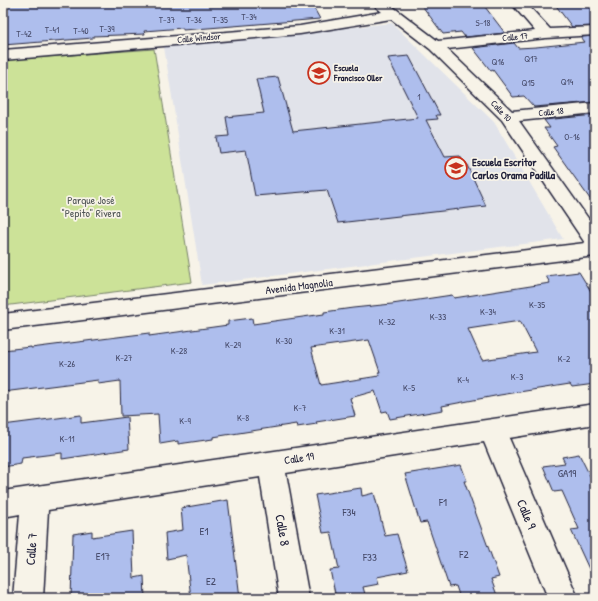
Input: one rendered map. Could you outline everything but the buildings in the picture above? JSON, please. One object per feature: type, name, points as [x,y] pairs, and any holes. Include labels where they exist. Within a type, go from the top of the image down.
[{"type":"street","name":"Calle 10","points":[[380,3],[435,46],[508,117],[595,243]]},
{"type":"street","points":[[518,3],[546,34]]},
{"type":"street","name":"Calle Windsor","points":[[3,55],[300,30],[393,14]]},
{"type":"street","name":"Calle 17","points":[[435,46],[546,34],[595,32]]},
{"type":"street","name":"Calle 18","points":[[508,117],[595,108]]},
{"type":"street","name":"Avenida Magnolia","points":[[3,322],[595,249]]},
{"type":"street","name":"Calle 19","points":[[3,504],[595,414]]},
{"type":"street","name":"Calle 9","points":[[492,429],[563,598]]},
{"type":"street","name":"Calle 8","points":[[271,463],[294,598]]},
{"type":"street","name":"Calle 7","points":[[28,598],[34,500]]},
{"type":"shaded area","points":[[392,23],[494,122],[563,239],[202,285],[164,47]]},
{"type":"green space","name":"Parque José \"Pepito\" Rivera","points":[[154,49],[192,282],[3,306],[3,60]]},
{"type":"place","name":"Escuela Francisco Oller","points":[[319,73]]},
{"type":"place","name":"Escuela Escritor Carlos Orama Padilla","points":[[456,168]]}]
